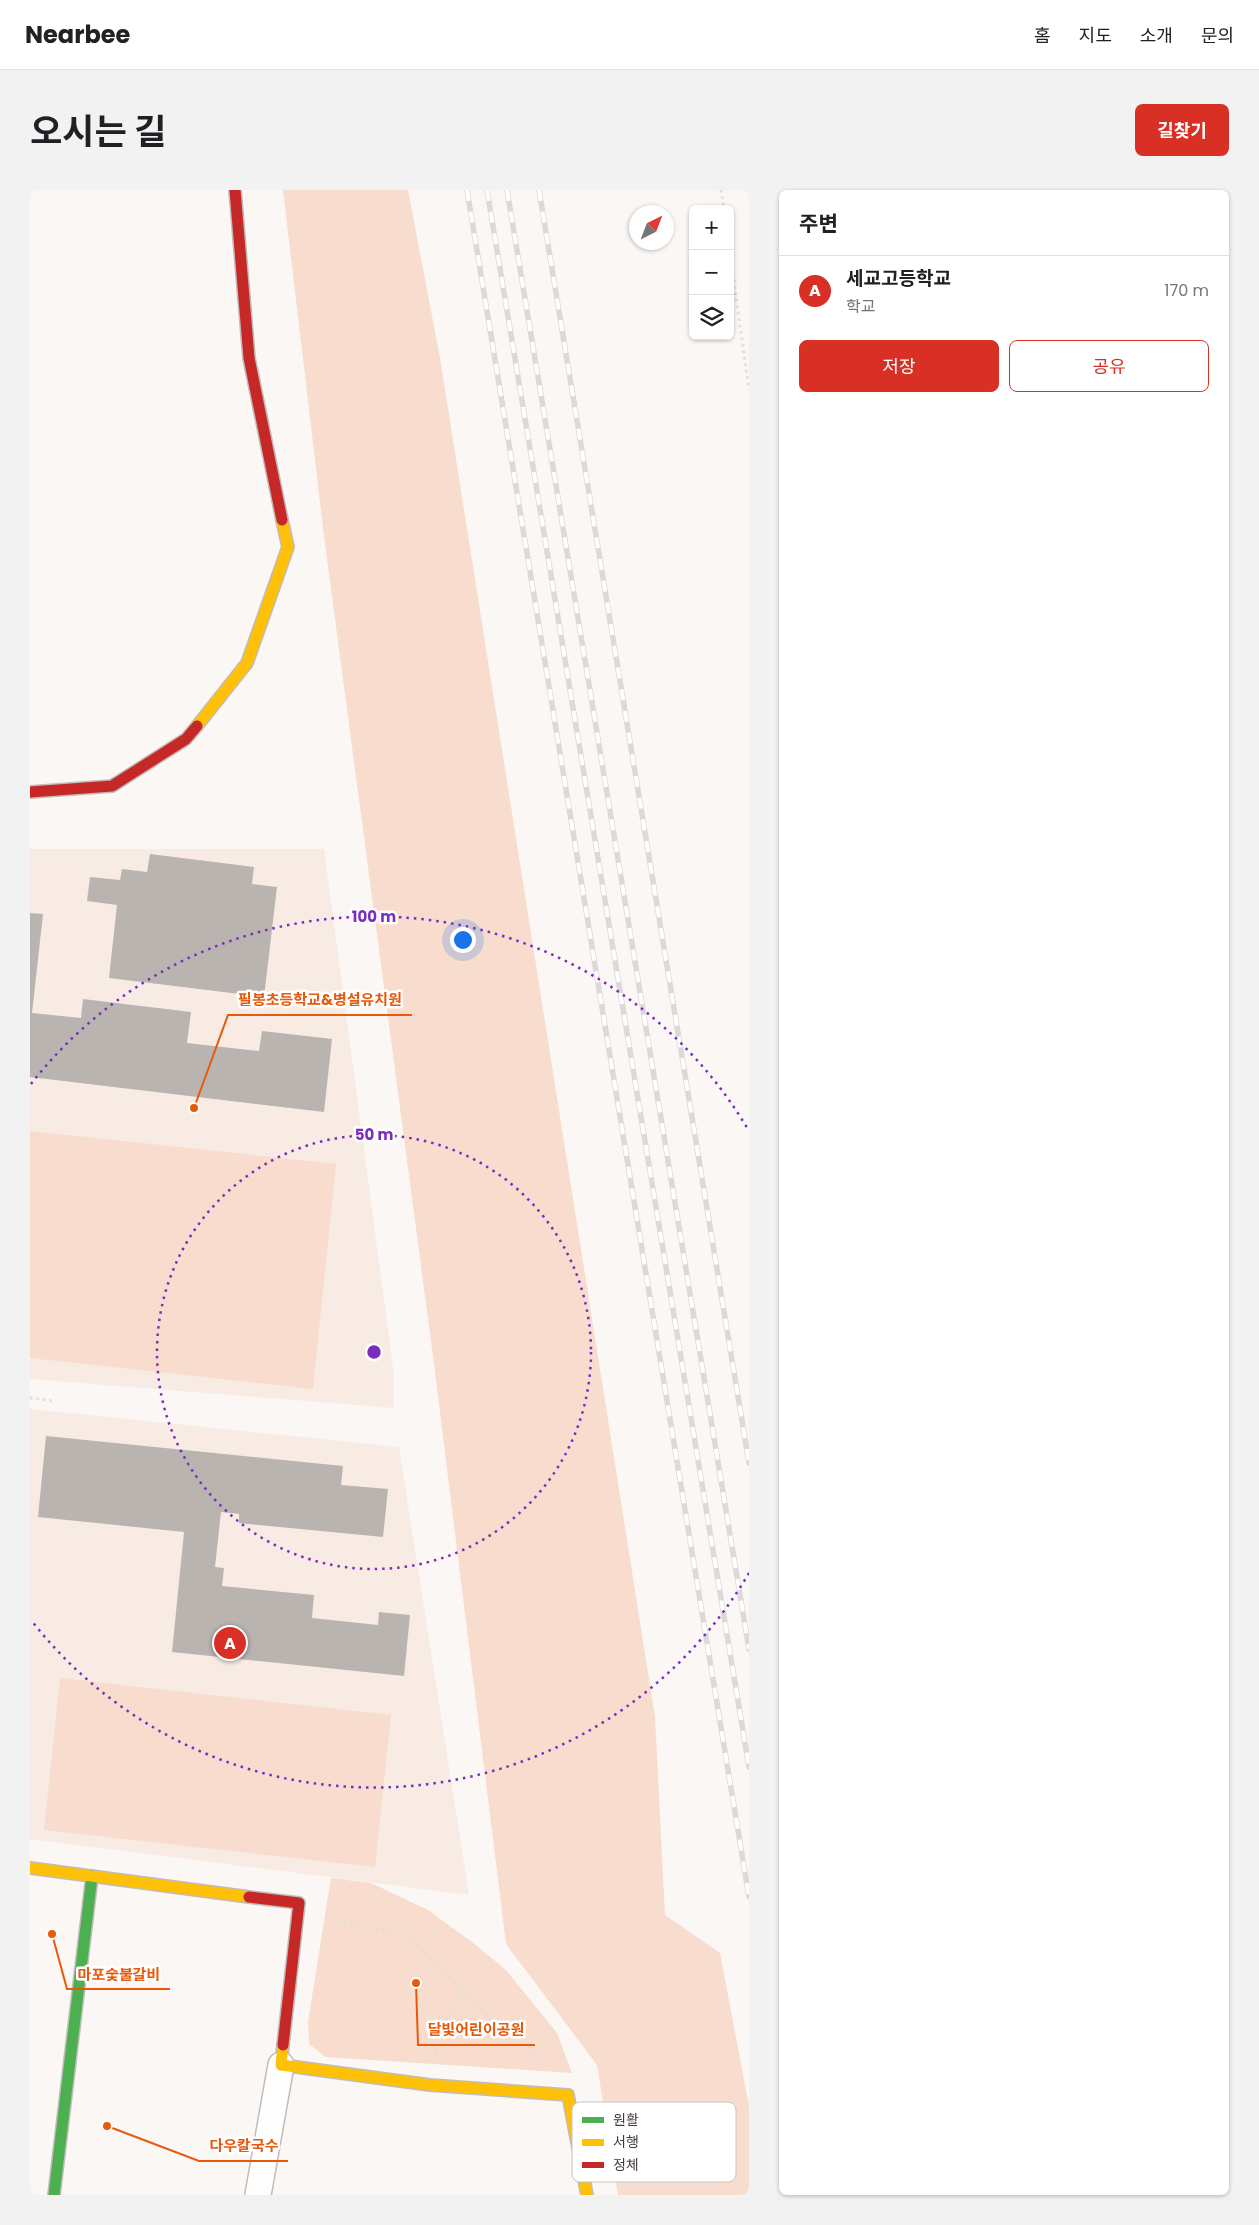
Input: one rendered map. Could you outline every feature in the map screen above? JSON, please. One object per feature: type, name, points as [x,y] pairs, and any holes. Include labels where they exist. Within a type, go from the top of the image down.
[{"type":"street","points":[[30,792],[112,786],[186,739],[247,663],[288,548],[249,358],[235,190]]},
{"type":"street","points":[[30,1868],[299,1903],[281,2064],[258,2195]]},
{"type":"street","points":[[54,2195],[92,1876]]},
{"type":"street","points":[[281,2064],[430,2085],[550,2092],[568,2095],[572,2117]]},
{"type":"street","points":[[584,2182],[586,2195]]},
{"type":"path","points":[[721,190],[723,205]]},
{"type":"path","points":[[734,283],[749,390]]},
{"type":"path","points":[[30,1398],[54,1401]]},
{"type":"path","points":[[299,1903],[345,1924],[409,1935],[478,2008],[528,2042],[550,2092]]},
{"type":"path","points":[[430,2085],[440,2028],[463,1992]]},
{"type":"shaded area","points":[[283,190],[408,190],[440,358],[655,1717],[665,1915],[720,1953],[749,2106],[749,2195],[618,2195],[616,2182],[736,2182],[736,2102],[603,2102],[597,2065],[506,1944],[433,1356],[324,536]]},
{"type":"shaded area","points":[[30,849],[324,849],[393,1367],[394,1408],[30,1379]]},
{"type":"shaded area","points":[[30,1131],[336,1164],[313,1389],[30,1358]]},
{"type":"shaded area","points":[[30,1409],[399,1447],[469,1895],[30,1839]]},
{"type":"shaded area","points":[[60,1678],[391,1715],[375,1867],[44,1830]]},
{"type":"shaded area","points":[[331,1878],[371,1883],[428,1910],[476,1945],[506,1970],[557,2033],[572,2073],[326,2057],[309,2044],[308,2022]]},
{"type":"building","points":[[150,854],[254,867],[252,884],[277,887],[264,997],[109,978],[117,905],[87,901],[90,877],[120,880],[122,869],[147,872]]},
{"type":"building","points":[[30,913],[43,914],[32,1013],[81,1018],[83,999],[191,1012],[187,1043],[259,1051],[262,1031],[332,1039],[324,1112],[30,1077]]},
{"type":"building","points":[[46,1436],[343,1466],[341,1485],[388,1489],[383,1537],[239,1523],[239,1514],[221,1512],[215,1567],[224,1568],[222,1586],[314,1595],[312,1618],[378,1625],[379,1612],[410,1615],[404,1676],[172,1652],[184,1532],[38,1517]]},
{"type":"railway","points":[[467,190],[749,1897]]},
{"type":"railway","points":[[487,190],[749,1767]]},
{"type":"railway","points":[[507,190],[749,1649]]},
{"type":"railway","points":[[539,190],[749,1463]]},
{"type":"traffic: fast","points":[[54,2195],[92,1876]]},
{"type":"traffic: slow","points":[[197,726],[247,663],[288,547],[282,520]]},
{"type":"traffic: slow","points":[[30,1868],[249,1897]]},
{"type":"traffic: slow","points":[[283,2045],[281,2065],[430,2085],[568,2095],[572,2116]]},
{"type":"traffic: slow","points":[[585,2182],[587,2195]]},
{"type":"traffic: jam","points":[[235,190],[249,358],[282,520]]},
{"type":"traffic: jam","points":[[30,792],[112,786],[186,739],[197,726]]},
{"type":"traffic: jam","points":[[249,1897],[299,1903],[283,2045]]},
{"type":"place","name":"필봉초등학교&병설유치원","points":[[194,1108]]},
{"type":"place","name":"세교고등학교","points":[[230,1643]]},
{"type":"place","name":"마포숯불갈비","points":[[52,1934]]},
{"type":"place","name":"달빛어린이공원","points":[[416,1983]]},
{"type":"place","name":"다우칼국수","points":[[107,2126]]}]
